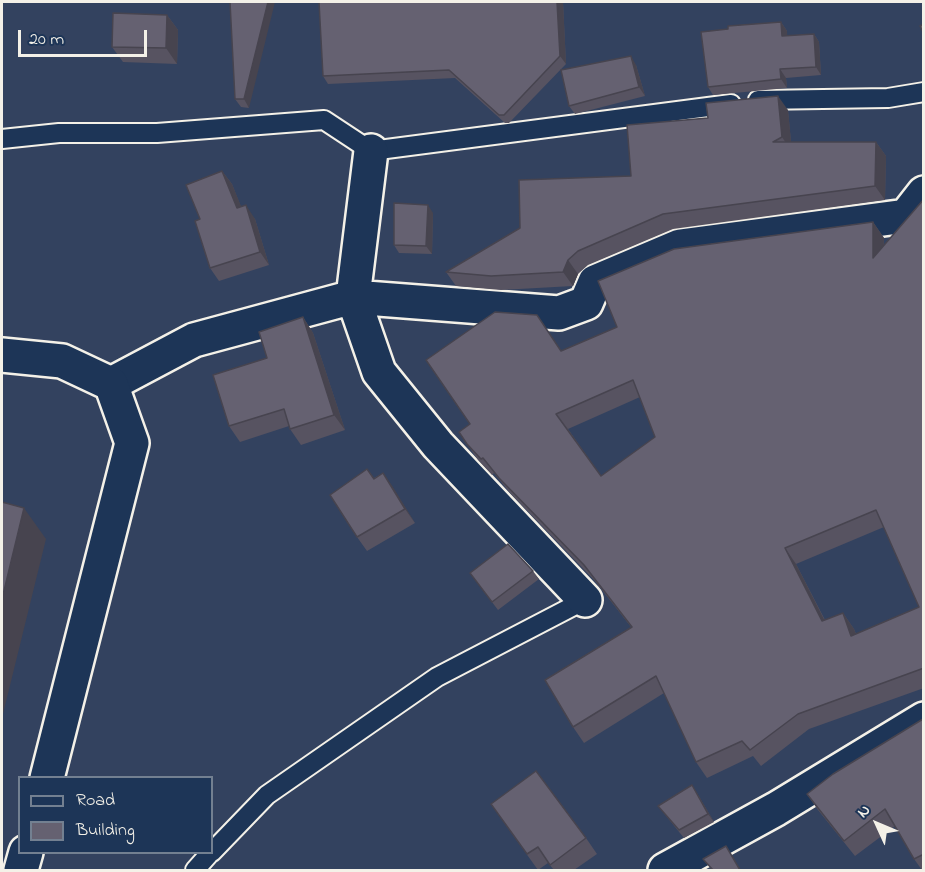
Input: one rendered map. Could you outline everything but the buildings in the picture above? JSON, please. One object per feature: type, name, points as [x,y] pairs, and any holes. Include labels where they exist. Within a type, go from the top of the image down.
[{"type":"street","points":[[371,151],[353,297],[380,372],[438,445],[585,600]]},
{"type":"street","points":[[111,384],[194,340],[353,297],[559,313],[586,303],[595,282],[680,246],[906,216],[924,193]]},
{"type":"street","points":[[2,355],[62,361],[111,384],[132,443],[47,776]]},
{"type":"street","points":[[665,870],[776,809],[924,719]]},
{"type":"street","points":[[21,870],[25,854]]},
{"type":"lane","points":[[2,139],[59,133],[157,133],[324,120],[371,151],[585,125],[766,99],[888,98],[924,92]]},
{"type":"lane","points":[[213,850],[267,795],[437,677],[585,600]]},
{"type":"lane","points":[[195,870],[209,854]]}]
